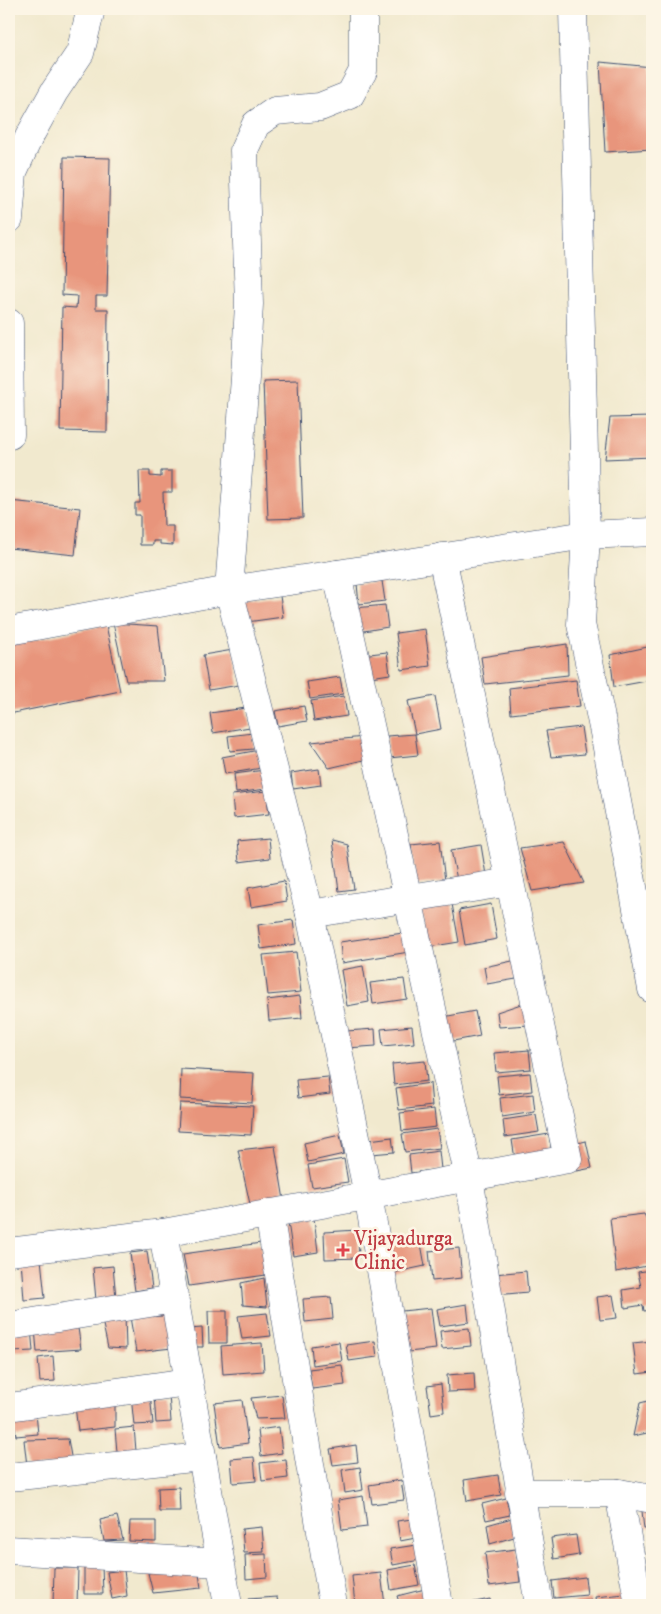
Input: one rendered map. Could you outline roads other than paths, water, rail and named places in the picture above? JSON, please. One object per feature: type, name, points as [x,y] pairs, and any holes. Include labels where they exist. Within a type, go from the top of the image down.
[{"type":"street","points":[[9,219],[14,172],[29,137],[54,92],[80,53],[91,9]]},
{"type":"street","points":[[363,9],[363,71],[350,95],[320,107],[275,111],[256,124],[244,150],[248,304],[245,378],[229,590],[310,914],[368,1195],[439,1605]]},
{"type":"street","points":[[573,9],[586,535],[581,624],[605,737],[652,989]]},
{"type":"street","points":[[9,323],[10,435]]},
{"type":"street","points":[[9,631],[229,590],[442,557],[586,535],[652,532]]},
{"type":"street","points":[[9,1252],[163,1232],[568,1159],[442,557]]},
{"type":"street","points":[[337,574],[469,1178],[519,1493],[539,1605]]},
{"type":"street","points":[[310,914],[510,882]]},
{"type":"street","points":[[269,1213],[333,1605]]},
{"type":"street","points":[[163,1232],[228,1605]]},
{"type":"street","points":[[9,1326],[174,1299]]},
{"type":"street","points":[[9,1406],[188,1382]]},
{"type":"street","points":[[9,1477],[202,1457]]},
{"type":"street","points":[[519,1493],[619,1493],[652,1499]]},
{"type":"street","points":[[619,1493],[640,1605]]},
{"type":"street","points":[[9,1550],[220,1563]]},
{"type":"place","name":"Vijayadurga Clinic","points":[[343,1250]]}]
